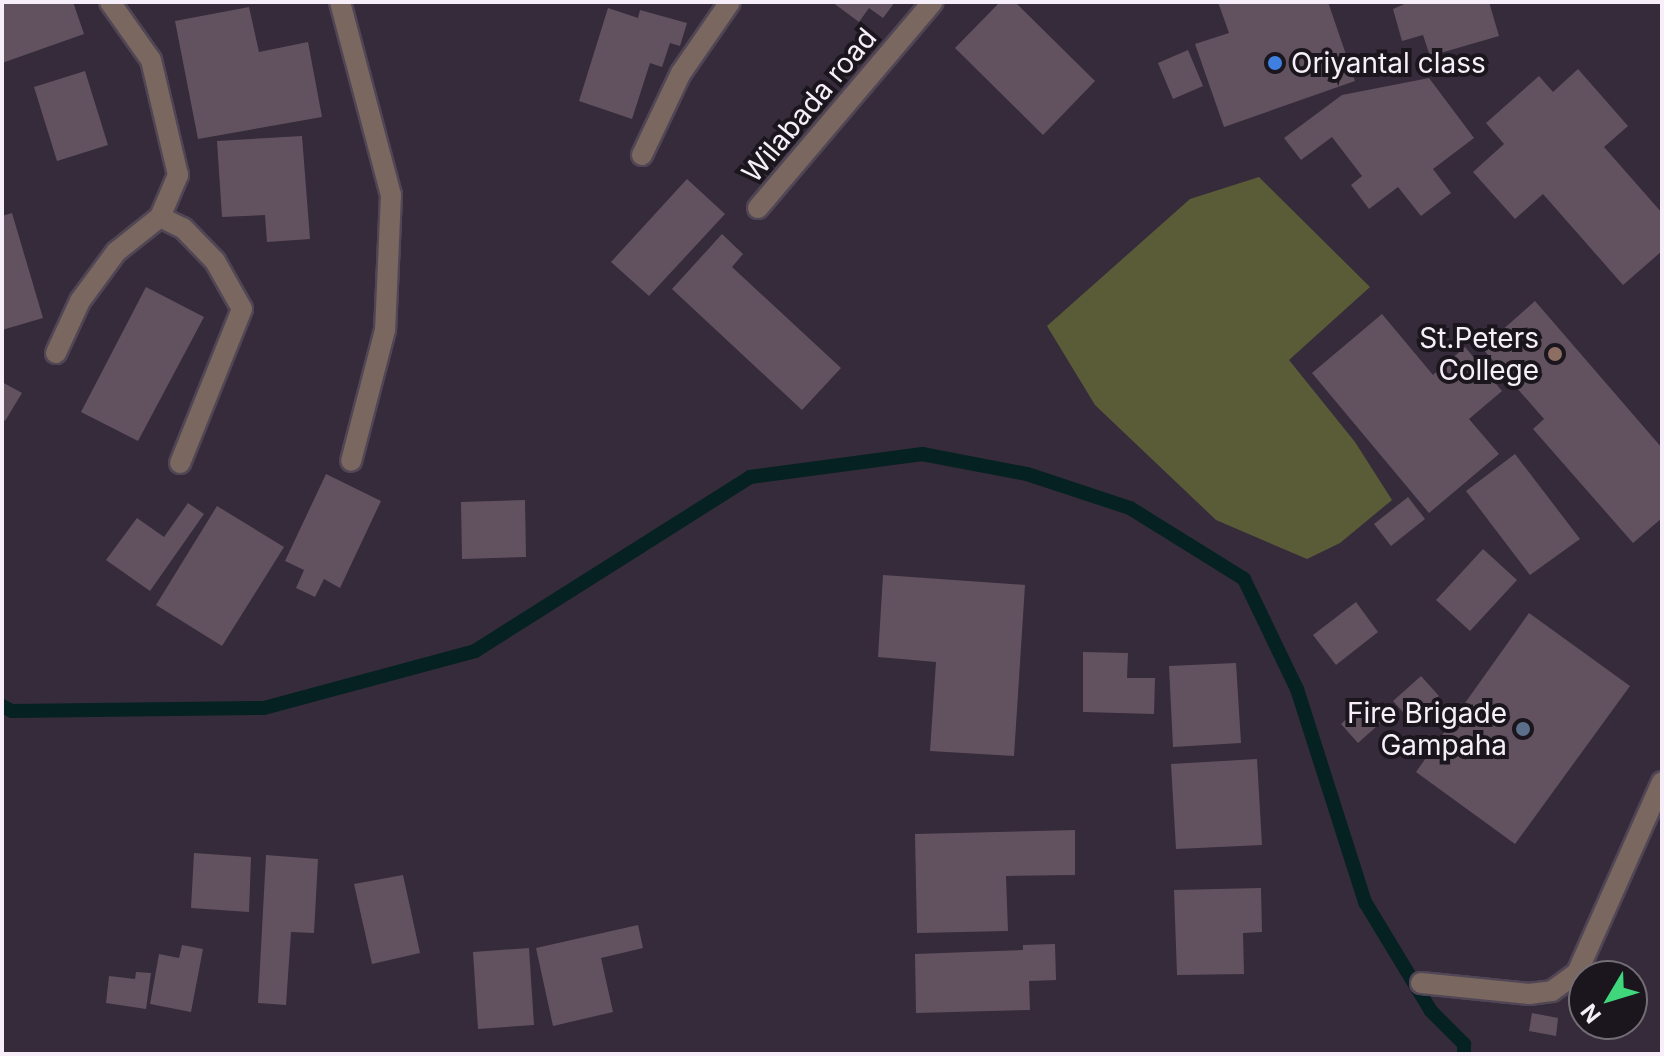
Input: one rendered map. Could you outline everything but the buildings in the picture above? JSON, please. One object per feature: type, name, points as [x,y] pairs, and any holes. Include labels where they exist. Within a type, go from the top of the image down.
[{"type":"street","points":[[56,353],[80,301],[116,252],[160,217],[178,175],[170,125],[151,60],[110,2]]},
{"type":"street","points":[[340,2],[391,195],[385,330],[351,461]]},
{"type":"street","points":[[642,155],[681,73],[730,2]]},
{"type":"street","name":"Wilabada road","points":[[758,208],[933,2]]},
{"type":"street","points":[[160,217],[183,228],[215,261],[242,309],[180,463]]},
{"type":"street","points":[[1421,983],[1529,994],[1552,991],[1577,973],[1662,782]]},
{"type":"green space","points":[[1259,177],[1370,287],[1289,360],[1355,442],[1392,500],[1340,543],[1307,559],[1216,520],[1095,405],[1047,326],[1190,199]]},
{"type":"waterway","points":[[2,706],[12,711],[264,708],[475,651],[750,477],[922,454],[1027,474],[1130,508],[1244,579],[1297,689],[1365,902],[1431,1011],[1464,1044],[1464,1054]]},
{"type":"place","name":"Oriyantal class","points":[[1275,63]]},
{"type":"place","name":"St.Peters College","points":[[1555,354]]},
{"type":"place","name":"Fire Brigade Gampaha","points":[[1523,729]]}]
